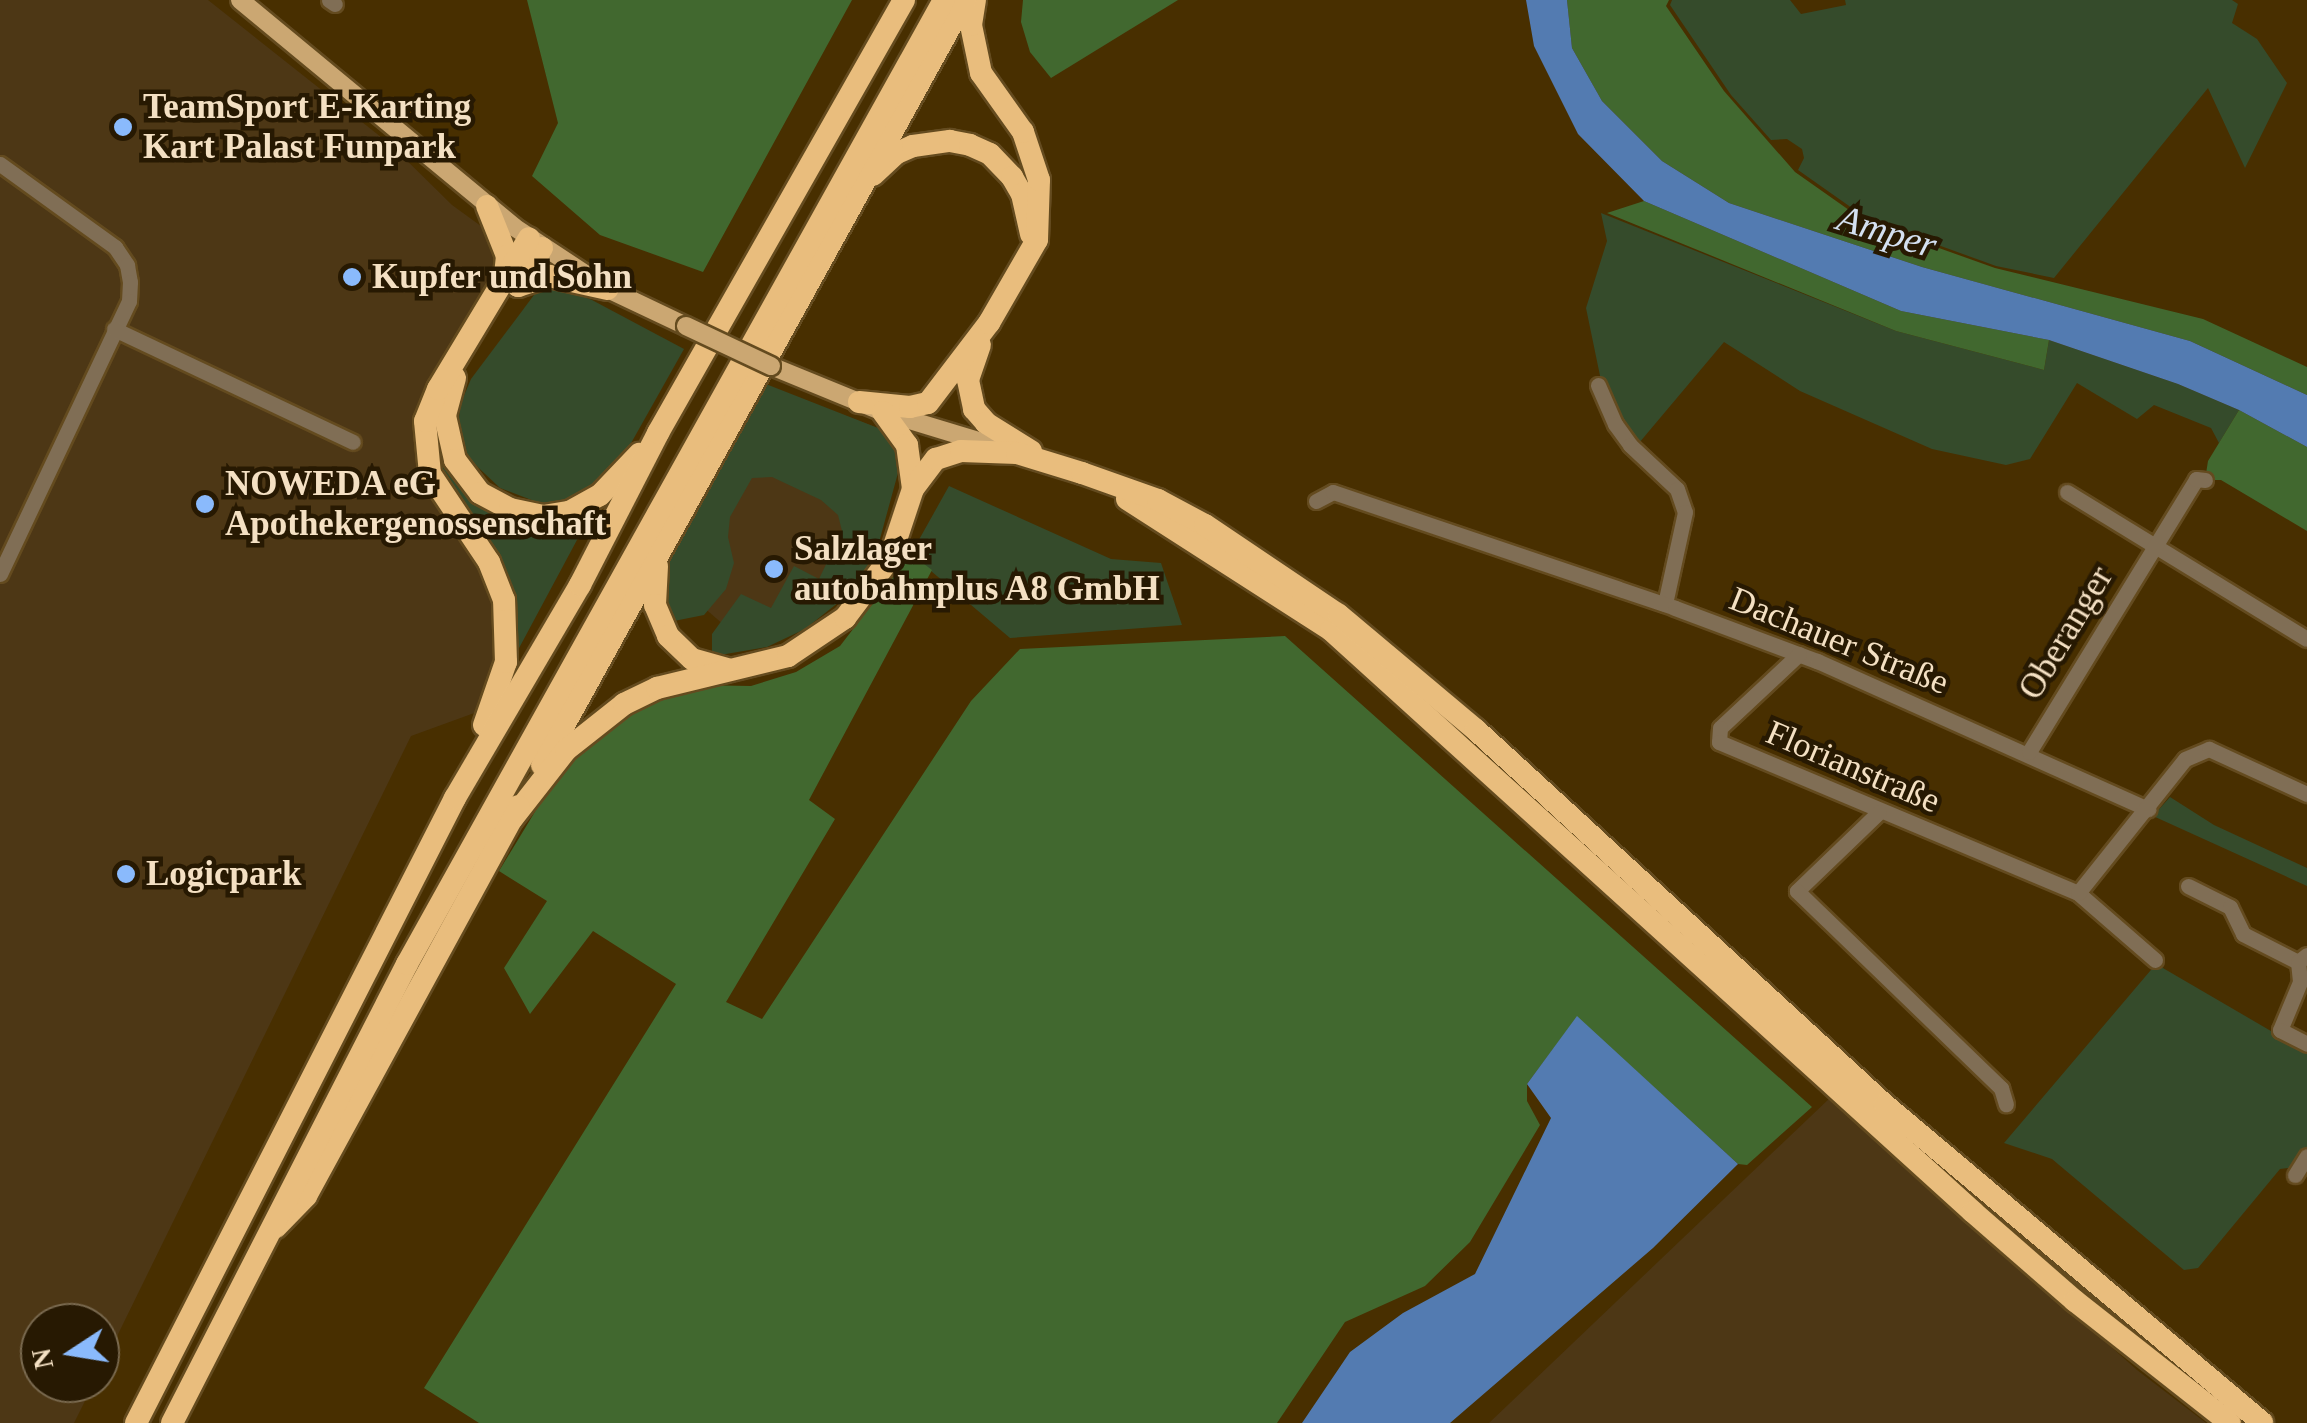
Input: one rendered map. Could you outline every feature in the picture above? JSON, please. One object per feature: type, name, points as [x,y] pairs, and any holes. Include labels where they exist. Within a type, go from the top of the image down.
[{"type":"highway","points":[[136,1423],[455,798],[580,585],[658,433],[904,0]]},
{"type":"highway","points":[[172,1423],[265,1235],[510,774],[944,0]]},
{"type":"highway","points":[[265,1235],[306,1196],[965,0]]},
{"type":"highway","points":[[859,402],[910,407],[928,402],[974,347],[1026,262],[1041,221],[1039,180],[1023,132],[981,73],[972,25],[975,0]]},
{"type":"highway","points":[[852,201],[897,153],[932,142],[970,145],[1003,166],[1022,194],[1031,232],[1026,262]]},
{"type":"highway","points":[[455,798],[502,680],[508,620],[489,562],[430,474],[425,421],[438,388],[510,284],[508,256],[488,206]]},
{"type":"highway","points":[[535,243],[448,395],[446,430],[467,481],[510,510],[555,515],[600,495],[658,433]]},
{"type":"highway","points":[[510,284],[549,276],[608,288]]},
{"type":"highway","points":[[974,347],[968,391],[979,416],[995,430],[1056,464]]},
{"type":"highway","points":[[882,412],[908,445],[913,489]]},
{"type":"highway","points":[[512,819],[566,750],[608,714],[657,688],[741,670],[808,645],[860,603],[890,558],[913,489],[927,467],[947,454],[1017,453],[1056,464],[1158,500],[1205,525],[1339,615],[1490,743],[1884,1105],[2262,1423]]},
{"type":"highway","points":[[1099,480],[1331,630],[2075,1301],[2230,1423]]},
{"type":"highway","points":[[664,545],[654,586],[655,605],[668,636],[692,658],[741,670]]},
{"type":"main road","points":[[240,0],[467,190],[535,243],[608,288],[772,366],[882,412],[1017,453]]},
{"type":"street","points":[[0,164],[115,247],[127,266],[130,282],[128,301],[0,574]]},
{"type":"street","points":[[114,329],[353,442]]},
{"type":"street","points":[[1598,385],[1630,446],[1676,489],[1685,512],[1666,604]]},
{"type":"street","name":"Oberanger","points":[[2028,752],[2196,479],[2206,480]]},
{"type":"street","name":"Dachauer Straße","points":[[1316,501],[1333,492],[1666,604],[1799,654],[2148,808]]},
{"type":"street","name":"Oberanger","points":[[2067,492],[2155,545]]},
{"type":"street","points":[[2155,545],[2307,640]]},
{"type":"street","name":"Florianstraße","points":[[1799,654],[1720,728],[1719,742],[2078,893],[2155,960]]},
{"type":"street","points":[[2078,893],[2185,759],[2210,749],[2305,787]]},
{"type":"street","points":[[1879,812],[1797,890],[2002,1088],[2006,1104]]},
{"type":"street","points":[[2188,886],[2230,907],[2243,934],[2303,958],[2300,982],[2280,1030],[2307,1044]]},
{"type":"street","points":[[2295,1175],[2307,1156]]},
{"type":"shaded area","points":[[0,0],[208,0],[391,145],[452,205],[496,237],[502,256],[423,472],[435,503],[468,541],[496,588],[505,637],[488,708],[411,736],[120,1330],[120,1303],[20,1303],[20,1403],[84,1403],[74,1423],[0,1423]]},
{"type":"shaded area","points":[[780,391],[878,428],[861,541],[747,645],[679,586]]},
{"type":"shaded area","points":[[1831,1097],[2137,1370],[2206,1423],[1489,1423]]},
{"type":"green space","points":[[527,0],[852,0],[703,272],[600,235],[532,176],[558,123]]},
{"type":"green space","points":[[1023,0],[1178,0],[1051,78],[1030,52],[1021,22]]},
{"type":"green space","points":[[1567,0],[1669,0],[1666,6],[1724,91],[1795,172],[1866,222],[1995,268],[2203,319],[2307,367],[2307,395],[2190,341],[1922,267],[1729,203],[1662,161],[1602,101],[1572,48]]},
{"type":"green space","points":[[1672,0],[1790,0],[1801,14],[1846,5],[1845,0],[2232,0],[2238,4],[2232,23],[2257,39],[2287,83],[2245,168],[2208,88],[2054,278],[1996,266],[1869,220],[1798,170],[1804,158],[1802,149],[1787,139],[1771,140],[1731,95],[1670,5]]},
{"type":"green space","points":[[1644,201],[1901,311],[2049,340],[2044,370],[1896,331],[1607,213]]},
{"type":"green space","points":[[1601,213],[1896,331],[2044,370],[2049,340],[2178,384],[2239,410],[2219,443],[2211,428],[2154,405],[2137,419],[2077,383],[2030,459],[2006,465],[1932,449],[1800,391],[1724,342],[1639,443],[1604,395],[1586,308],[1607,241]]},
{"type":"green space","points":[[540,287],[559,287],[592,300],[684,349],[612,477],[568,503],[542,504],[500,488],[466,456],[458,432],[460,405],[471,379]]},
{"type":"green space","points":[[761,382],[878,428],[891,437],[901,462],[878,546],[863,574],[839,602],[805,629],[767,647],[720,655],[712,652],[712,634],[741,594],[771,608],[794,566],[819,579],[842,531],[838,515],[821,500],[772,477],[752,478],[730,517],[728,537],[734,563],[726,589],[704,615],[674,621],[667,608],[666,566]]},
{"type":"green space","points":[[2239,410],[2307,447],[2307,531],[2221,480],[2205,480],[2208,461]]},
{"type":"green space","points":[[437,438],[449,472],[473,498],[582,517],[592,512],[518,650],[514,600],[441,482]]},
{"type":"green space","points":[[949,486],[1111,559],[1161,563],[1182,625],[1010,638],[911,554]]},
{"type":"green space","points":[[911,554],[932,570],[809,800],[835,819],[726,1002],[762,1019],[971,701],[1020,649],[1285,636],[1812,1107],[1747,1165],[1738,1164],[1577,1017],[1527,1084],[1527,1101],[1540,1125],[1470,1242],[1425,1286],[1345,1322],[1277,1423],[479,1423],[424,1388],[676,984],[593,931],[530,1014],[504,968],[547,901],[499,871],[559,772],[592,736],[643,699],[691,685],[751,686],[796,672],[840,646]]},
{"type":"green space","points":[[2170,797],[2214,825],[2307,868],[2307,886],[2153,816]]},
{"type":"green space","points":[[2156,964],[2307,1052],[2307,1148],[2296,1167],[2280,1169],[2198,1268],[2184,1270],[2052,1159],[2004,1143]]},
{"type":"water","points":[[1526,0],[1567,0],[1572,48],[1602,101],[1662,161],[1729,203],[1922,267],[2190,341],[2307,395],[2307,447],[2239,410],[2178,384],[2049,340],[1901,311],[1644,201],[1578,134],[1534,46]]},
{"type":"water","points":[[1577,1016],[1738,1164],[1653,1248],[1450,1423],[1302,1423],[1350,1352],[1403,1313],[1475,1274],[1551,1118],[1527,1084]]},
{"type":"place","name":"TeamSport E-Karting Kart Palast Funpark","points":[[123,127]]},
{"type":"place","name":"Kupfer und Sohn","points":[[352,277]]},
{"type":"place","name":"NOWEDA eG Apothekergenossenschaft","points":[[205,504]]},
{"type":"place","name":"Salzlager autobahnplus A8 GmbH","points":[[774,569]]},
{"type":"place","name":"Logicpark","points":[[126,874]]},
{"type":"water label","name":"Amper","points":[[1887,232]]}]
